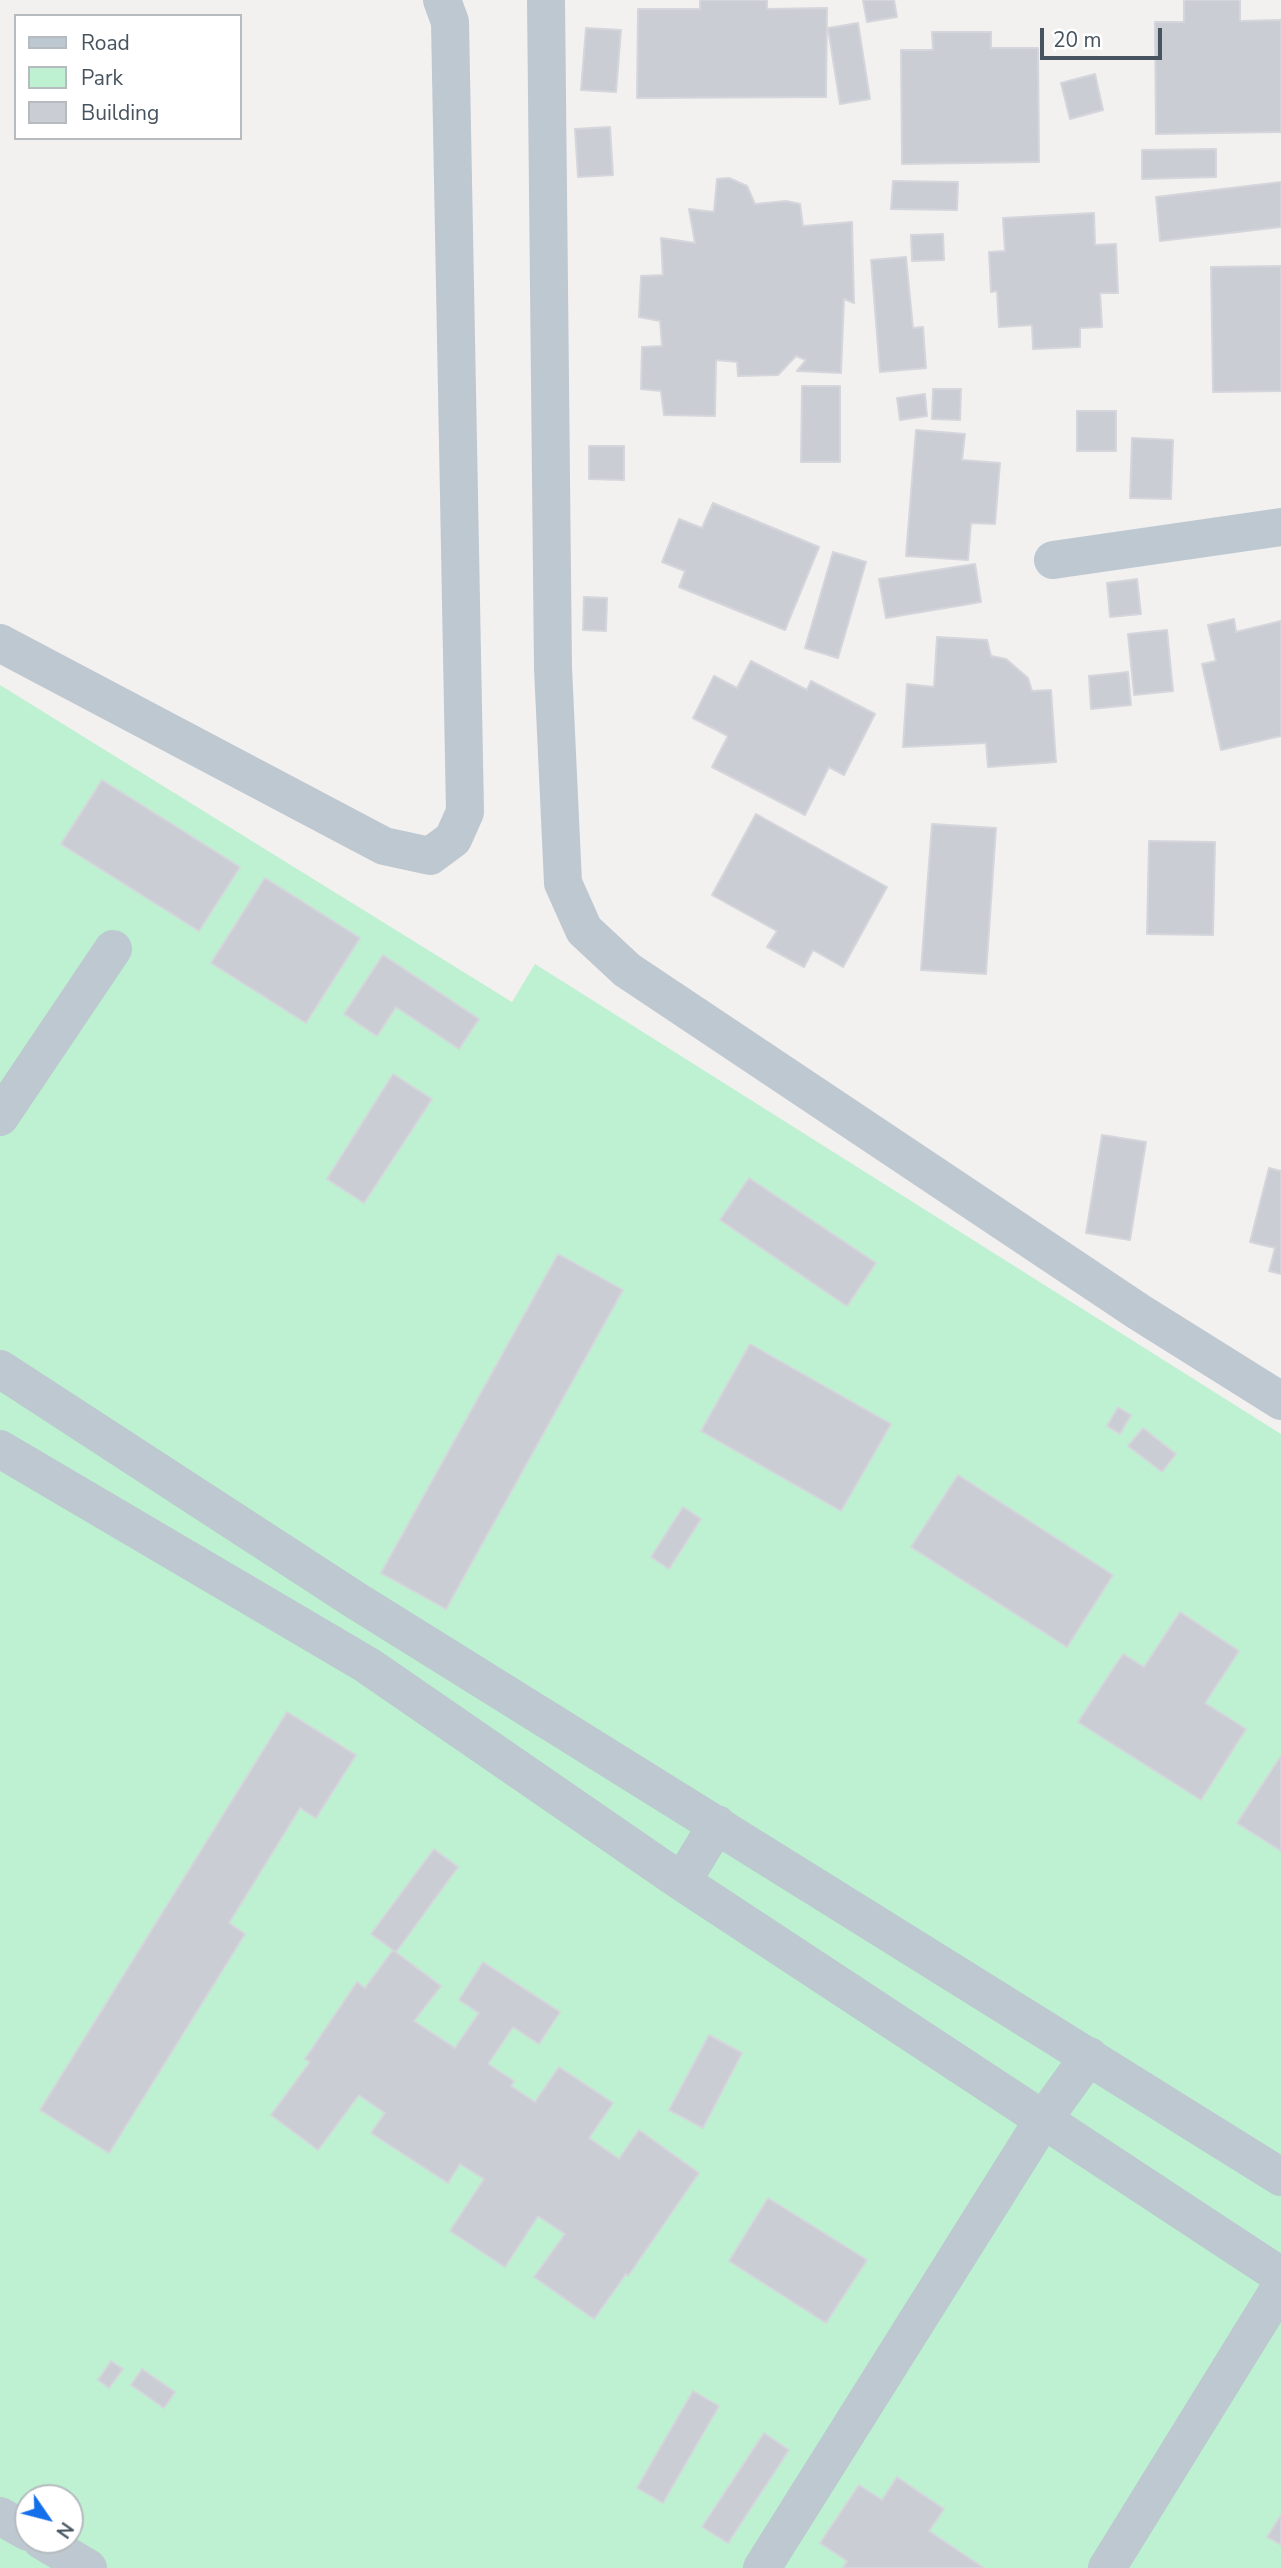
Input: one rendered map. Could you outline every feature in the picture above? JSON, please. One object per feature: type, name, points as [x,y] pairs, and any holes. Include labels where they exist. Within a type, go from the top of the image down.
[{"type":"street","points":[[0,643],[384,846],[430,856],[453,839],[465,812],[465,798],[450,22],[442,0]]},
{"type":"street","points":[[545,0],[553,668],[563,883],[584,930],[627,970],[1139,1312],[1281,1401]]},
{"type":"street","points":[[1052,560],[1281,527]]},
{"type":"street","points":[[0,1117],[113,949]]},
{"type":"street","points":[[0,1369],[355,1600],[1281,2177]]},
{"type":"street","points":[[5,1462],[367,1665],[682,1882],[1281,2276]]},
{"type":"street","points":[[682,1882],[717,1824]]},
{"type":"street","points":[[762,2568],[1043,2120],[1089,2056]]},
{"type":"street","points":[[1107,2568],[1281,2286]]},
{"type":"street","points":[[64,2554],[88,2568]]},
{"type":"green space","points":[[0,685],[512,1002],[535,964],[1281,1434],[1281,2568],[0,2568]]},
{"type":"building","points":[[700,0],[767,0],[767,9],[827,8],[826,97],[637,98],[638,9],[700,9]]},
{"type":"building","points":[[863,0],[894,0],[897,17],[867,22]]},
{"type":"building","points":[[1184,0],[1240,0],[1240,21],[1281,20],[1281,132],[1156,134],[1155,22],[1184,22]]},
{"type":"building","points":[[858,23],[870,99],[840,104],[828,28]]},
{"type":"building","points":[[586,28],[621,30],[616,92],[581,90]]},
{"type":"building","points":[[932,32],[991,32],[991,48],[1038,48],[1039,162],[902,164],[901,50],[933,50]]},
{"type":"building","points":[[1095,74],[1103,110],[1070,119],[1061,83]]},
{"type":"building","points":[[610,127],[613,175],[578,177],[575,129]]},
{"type":"building","points":[[1216,149],[1216,177],[1142,179],[1142,150]]},
{"type":"building","points":[[729,178],[747,186],[755,204],[786,201],[800,204],[803,226],[852,222],[854,303],[844,299],[841,373],[797,371],[806,360],[796,356],[778,375],[738,376],[737,362],[716,360],[715,416],[664,415],[661,391],[641,389],[642,347],[662,346],[660,321],[639,317],[641,276],[663,275],[661,238],[695,243],[689,209],[714,212],[717,179]]},
{"type":"building","points":[[893,181],[958,182],[957,210],[891,209]]},
{"type":"building","points":[[1281,182],[1281,227],[1160,241],[1156,197]]},
{"type":"building","points":[[1094,213],[1095,245],[1116,244],[1118,293],[1100,293],[1102,327],[1080,328],[1080,347],[1033,349],[1032,325],[999,327],[997,291],[991,292],[989,252],[1005,251],[1003,218]]},
{"type":"building","points":[[943,234],[944,260],[912,261],[911,235]]},
{"type":"building","points":[[906,257],[913,328],[923,327],[926,368],[880,372],[871,260]]},
{"type":"building","points":[[1281,266],[1281,391],[1213,392],[1211,267]]},
{"type":"building","points":[[802,386],[840,386],[840,462],[801,462]]},
{"type":"building","points":[[933,389],[961,389],[960,420],[932,419]]},
{"type":"building","points":[[925,394],[927,416],[900,420],[897,398]]},
{"type":"building","points":[[1077,411],[1116,411],[1116,451],[1077,451]]},
{"type":"building","points":[[916,430],[965,434],[962,460],[1000,463],[995,524],[971,523],[968,560],[906,556]]},
{"type":"building","points":[[1132,438],[1173,440],[1171,499],[1130,498]]},
{"type":"building","points":[[589,446],[624,446],[624,480],[589,479]]},
{"type":"building","points":[[713,503],[819,547],[785,630],[679,587],[685,571],[662,562],[679,519],[702,528]]},
{"type":"building","points":[[833,552],[866,562],[838,658],[805,648]]},
{"type":"building","points":[[975,564],[981,602],[886,618],[879,579]]},
{"type":"building","points":[[1137,579],[1141,614],[1110,617],[1107,583]]},
{"type":"building","points":[[584,597],[607,598],[606,631],[583,630]]},
{"type":"building","points":[[1234,619],[1236,632],[1281,621],[1281,736],[1221,750],[1202,664],[1216,661],[1208,625]]},
{"type":"building","points":[[1167,630],[1173,691],[1134,695],[1128,634]]},
{"type":"building","points":[[937,637],[987,640],[991,656],[1006,659],[1028,678],[1032,691],[1051,690],[1056,762],[988,767],[986,743],[903,747],[907,684],[934,687]]},
{"type":"building","points":[[751,661],[807,690],[811,681],[875,714],[844,775],[829,767],[805,815],[712,767],[728,736],[693,718],[714,676],[737,688]]},
{"type":"building","points":[[1128,672],[1131,705],[1091,709],[1089,676]]},
{"type":"building","points":[[102,780],[240,867],[199,931],[61,844]]},
{"type":"building","points":[[756,814],[887,887],[843,967],[813,950],[804,967],[767,947],[777,931],[712,895]]},
{"type":"building","points":[[932,824],[996,828],[986,974],[921,970]]},
{"type":"building","points":[[1149,841],[1215,842],[1213,935],[1147,934]]},
{"type":"building","points":[[265,878],[360,938],[306,1023],[211,963]]},
{"type":"building","points":[[383,955],[479,1019],[459,1049],[396,1007],[377,1036],[344,1014]]},
{"type":"building","points":[[393,1074],[432,1099],[364,1203],[327,1179]]},
{"type":"building","points":[[1102,1135],[1146,1142],[1130,1240],[1086,1233]]},
{"type":"building","points":[[1269,1168],[1281,1171],[1281,1274],[1269,1271],[1275,1248],[1250,1242]]},
{"type":"building","points":[[749,1178],[876,1263],[847,1306],[720,1220]]},
{"type":"building","points":[[558,1254],[623,1290],[446,1609],[381,1573]]},
{"type":"building","points":[[750,1344],[891,1424],[841,1511],[701,1431]]},
{"type":"building","points":[[1118,1407],[1131,1415],[1120,1434],[1107,1426]]},
{"type":"building","points":[[1143,1428],[1176,1454],[1162,1472],[1128,1446]]},
{"type":"building","points":[[958,1475],[1113,1575],[1067,1647],[911,1547]]},
{"type":"building","points":[[683,1507],[701,1519],[669,1569],[651,1557]]},
{"type":"building","points":[[1180,1612],[1239,1651],[1205,1703],[1246,1729],[1201,1800],[1078,1722],[1123,1654],[1144,1667]]},
{"type":"building","points":[[287,1712],[356,1755],[316,1818],[300,1808],[229,1923],[245,1934],[109,2153],[40,2110]]},
{"type":"building","points":[[1281,1756],[1281,1851],[1237,1823]]},
{"type":"building","points":[[434,1849],[458,1867],[396,1952],[371,1934]]},
{"type":"building","points":[[393,1950],[441,1986],[414,2021],[455,2048],[479,2013],[459,2000],[483,1962],[560,2012],[539,2044],[513,2027],[488,2064],[514,2081],[511,2086],[535,2102],[559,2067],[613,2103],[589,2138],[619,2159],[639,2130],[699,2173],[628,2276],[626,2274],[594,2319],[534,2277],[565,2234],[538,2216],[505,2267],[450,2231],[484,2179],[460,2164],[448,2183],[371,2133],[385,2113],[359,2095],[318,2150],[271,2115],[310,2062],[305,2059],[357,1982],[365,1988]]},
{"type":"building","points":[[709,2035],[742,2053],[703,2128],[669,2110]]},
{"type":"building","points":[[768,2198],[867,2260],[826,2323],[729,2261]]},
{"type":"building","points":[[111,2361],[123,2369],[109,2388],[98,2380]]},
{"type":"building","points":[[142,2369],[175,2392],[164,2408],[131,2385]]},
{"type":"building","points":[[693,2391],[719,2406],[663,2503],[637,2488]]},
{"type":"building","points":[[764,2433],[789,2450],[728,2543],[702,2527]]},
{"type":"building","points":[[897,2477],[944,2509],[929,2531],[984,2568],[843,2568],[847,2561],[820,2543],[859,2485],[882,2500]]},
{"type":"building","points":[[1281,2515],[1281,2545],[1267,2537]]}]
